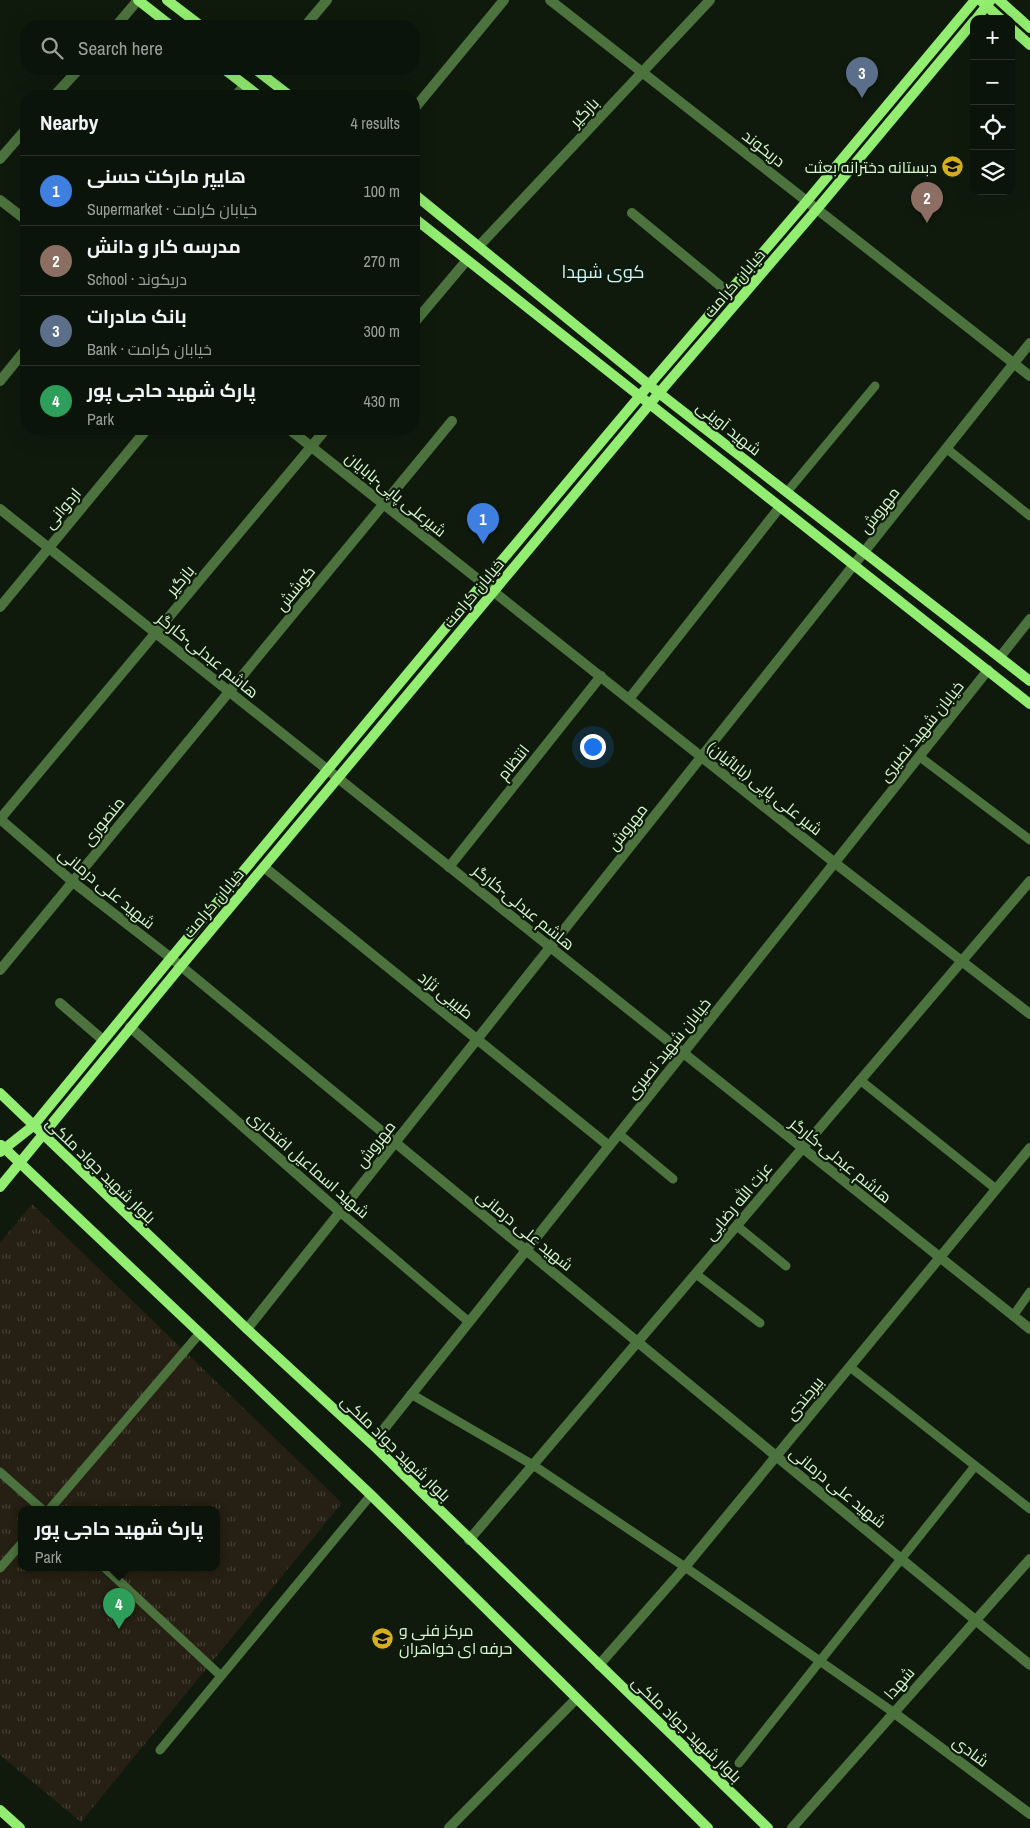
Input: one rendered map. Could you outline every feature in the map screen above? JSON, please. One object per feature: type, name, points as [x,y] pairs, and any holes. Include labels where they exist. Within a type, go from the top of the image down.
[{"type":"main road","points":[[138,0],[163,20]]},
{"type":"main road","points":[[168,0],[193,20]]},
{"type":"main road","name":"خیابان کرامت","points":[[1,1148],[33,1126],[483,583],[975,0]]},
{"type":"main road","points":[[999,0],[1030,28]]},
{"type":"main road","points":[[986,2],[997,15]]},
{"type":"main road","name":"خیابان کرامت","points":[[978,15],[986,2]]},
{"type":"main road","name":"خیابان کرامت","points":[[0,1187],[180,966],[659,393],[817,209],[970,26]]},
{"type":"main road","points":[[1015,32],[1030,45]]},
{"type":"main road","points":[[232,75],[251,90]]},
{"type":"main road","points":[[270,75],[284,90]]},
{"type":"main road","name":"شهید آوینی","points":[[420,199],[659,393],[1030,681]]},
{"type":"main road","name":"شهید آوینی","points":[[420,223],[1030,704]]},
{"type":"main road","name":"بلوار شهید جواد ملکی","points":[[0,1092],[42,1135],[247,1329],[372,1444],[768,1828]]},
{"type":"main road","points":[[1,1148],[20,1162],[371,1495],[708,1828]]},
{"type":"main road","points":[[0,1810],[20,1828]]},
{"type":"street","points":[[121,20],[138,0]]},
{"type":"street","points":[[310,20],[327,0]]},
{"type":"street","points":[[420,102],[504,0]]},
{"type":"street","name":"دریکوند","points":[[550,0],[1030,376]]},
{"type":"street","name":"بازگیر","points":[[479,246],[710,0]]},
{"type":"street","points":[[59,90],[73,75]]},
{"type":"street","points":[[240,90],[244,85]]},
{"type":"street","points":[[0,158],[20,135]]},
{"type":"street","points":[[0,200],[20,215]]},
{"type":"street","points":[[632,213],[729,292]]},
{"type":"street","points":[[420,316],[467,260]]},
{"type":"street","name":"مهروش","points":[[247,1329],[1030,343]]},
{"type":"street","points":[[0,381],[20,356]]},
{"type":"street","name":"کوشش","points":[[230,691],[452,421]]},
{"type":"street","name":"اردوانی","points":[[0,607],[143,435]]},
{"type":"street","name":"شیرعلی پاپی-بابایان","points":[[297,435],[483,583]]},
{"type":"street","name":"بازگیر","points":[[0,819],[321,435]]},
{"type":"street","points":[[629,699],[780,507]]},
{"type":"street","name":"هاشم عبدلی-کارگر","points":[[0,509],[1030,1329]]},
{"type":"street","name":"شیر علی پاپی (بابائیان)","points":[[483,583],[835,863],[1030,1014]]},
{"type":"street","points":[[1000,657],[1030,619]]},
{"type":"street","name":"خیابان شهید نصیری","points":[[372,1444],[988,670]]},
{"type":"street","name":"انتظام","points":[[449,867],[601,676]]},
{"type":"street","name":"منصوری","points":[[0,970],[230,691]]},
{"type":"street","name":"شهید علی درمانی","points":[[0,819],[73,882],[171,958],[1030,1665]]},
{"type":"street","name":"طبیبی نژاد","points":[[264,867],[610,1146]]},
{"type":"street","name":"عزت الله رضایی","points":[[469,1540],[1030,881]]},
{"type":"street","points":[[60,1002],[103,1040]]},
{"type":"street","name":"شهید اسماعیل افتخاری","points":[[130,1027],[340,1212]]},
{"type":"street","name":"بیرجندی","points":[[599,1665],[685,1567],[1030,1148]]},
{"type":"street","name":"شهدا","points":[[792,1828],[1030,1559]]},
{"type":"street","points":[[449,1828],[576,1699]]},
{"type":"street","name":"شادی","points":[[893,1712],[1030,1814]]},
{"type":"lane","points":[[787,492],[875,386]]},
{"type":"lane","points":[[946,448],[1030,516]]},
{"type":"lane","points":[[920,757],[1030,840]]},
{"type":"lane","points":[[860,1080],[996,1189]]},
{"type":"lane","points":[[619,1134],[673,1179]]},
{"type":"lane","name":"شهید اسماعیل افتخاری","points":[[340,1212],[469,1322]]},
{"type":"lane","points":[[737,1226],[786,1266]]},
{"type":"lane","points":[[696,1274],[760,1323]]},
{"type":"lane","points":[[1013,1316],[1030,1292]]},
{"type":"lane","points":[[52,1506],[200,1333]]},
{"type":"lane","points":[[850,1367],[1030,1509]]},
{"type":"lane","points":[[411,1394],[533,1465],[685,1567],[893,1712]]},
{"type":"lane","points":[[739,1763],[976,1466]]},
{"type":"lane","points":[[0,1472],[38,1506]]},
{"type":"lane","points":[[160,1750],[371,1495]]},
{"type":"lane","points":[[0,1568],[18,1548]]},
{"type":"lane","points":[[108,1571],[221,1676]]},
{"type":"green space","points":[[32,1204],[342,1503],[81,1822],[0,1755],[0,1243]]},
{"type":"place","name":"بانک صادرات","points":[[862,98]]},
{"type":"place","name":"دبستانه دخترانه بعثت","points":[[953,167]]},
{"type":"place","name":"مدرسه کار و دانش","points":[[927,223]]},
{"type":"place","name":"هایپر مارکت حسنی","points":[[483,544]]},
{"type":"place","name":"پارک شهید حاجی پور","points":[[119,1629]]},
{"type":"place","name":"مرکز فنی و حرفه ای خواهران","points":[[383,1639]]},
{"type":"district","name":"کوی شهدا","points":[[603,271]]}]
